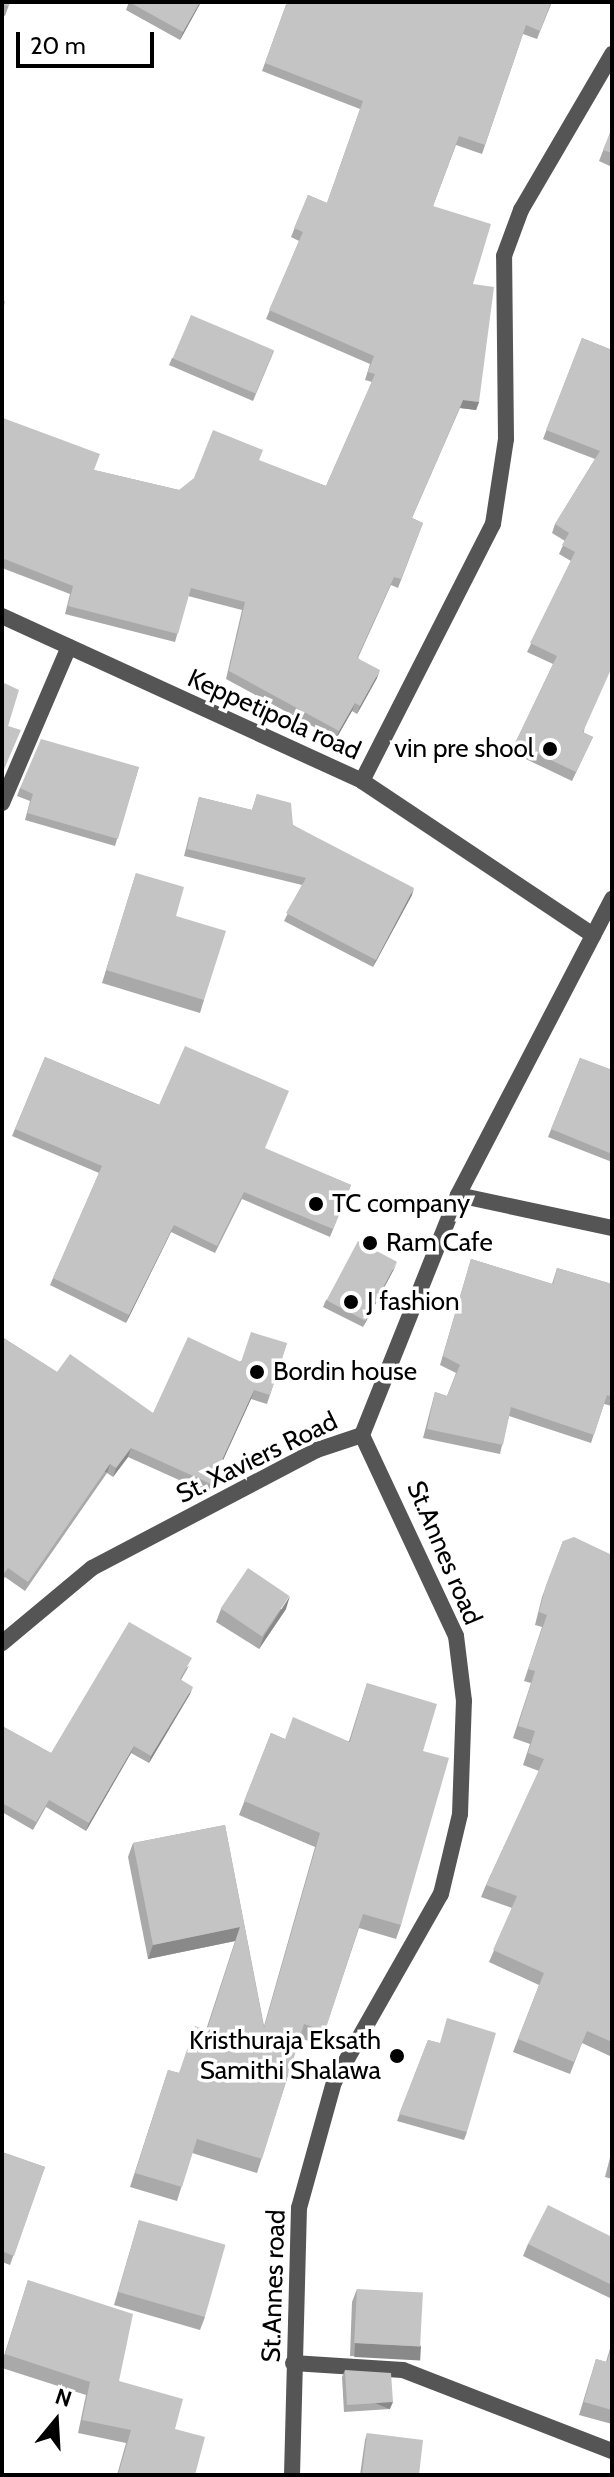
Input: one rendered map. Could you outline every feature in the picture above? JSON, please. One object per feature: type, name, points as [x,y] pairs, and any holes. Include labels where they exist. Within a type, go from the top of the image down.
[{"type":"street","points":[[362,781],[493,524],[506,439],[504,256],[521,210],[612,54]]},
{"type":"street","name":"Keppetipola road","points":[[2,616],[362,781],[593,935]]},
{"type":"street","points":[[2,803],[69,647]]},
{"type":"street","name":"St. Xaviers Road","points":[[2,1643],[92,1568],[317,1450],[362,1435],[458,1195],[612,899]]},
{"type":"street","points":[[458,1195],[612,1228]]},
{"type":"street","name":"St.Annes road","points":[[292,2475],[299,2208],[334,2082],[441,1894],[460,1814],[464,1701],[456,1636],[362,1435]]},
{"type":"street","points":[[293,2363],[403,2370],[612,2451]]},
{"type":"building","points":[[129,2],[200,2],[183,32]]},
{"type":"building","points":[[287,2],[551,2],[540,31],[526,25],[485,145],[459,136],[433,206],[491,224],[473,284],[494,287],[479,402],[463,400],[412,518],[423,523],[401,579],[394,577],[357,658],[380,670],[360,706],[355,703],[339,731],[229,671],[245,602],[191,588],[178,634],[68,606],[73,586],[2,558],[3,418],[100,454],[94,470],[179,490],[194,478],[213,430],[263,450],[259,460],[326,486],[375,374],[368,372],[374,356],[269,310],[303,232],[294,228],[308,195],[327,203],[363,101],[265,63]]},
{"type":"building","points":[[612,128],[612,153],[603,150]]},
{"type":"building","points":[[191,315],[274,350],[255,393],[173,358]]},
{"type":"building","points":[[582,338],[612,350],[612,667],[583,732],[593,737],[576,772],[515,743],[557,656],[530,643],[575,552],[562,545],[569,533],[555,524],[600,451],[546,430]]},
{"type":"building","points":[[2,682],[19,690],[8,726],[21,730],[2,774]]},
{"type":"building","points":[[41,739],[139,767],[118,839],[27,813],[33,794],[20,788]]},
{"type":"building","points":[[257,794],[291,803],[293,825],[414,888],[376,960],[286,913],[306,878],[187,849],[199,797],[252,810]]},
{"type":"building","points":[[136,873],[184,887],[176,916],[226,931],[204,1000],[106,970]]},
{"type":"building","points":[[185,1046],[289,1091],[265,1148],[351,1185],[333,1229],[244,1192],[217,1246],[174,1225],[129,1315],[53,1278],[102,1166],[15,1129],[45,1057],[159,1105]]},
{"type":"building","points":[[580,1058],[612,1070],[612,1154],[551,1129]]},
{"type":"building","points":[[358,1241],[397,1262],[365,1321],[327,1300]]},
{"type":"building","points":[[471,1259],[553,1284],[557,1268],[612,1284],[612,1397],[607,1395],[594,1435],[511,1407],[503,1445],[427,1429],[435,1392],[447,1396],[460,1365],[443,1356]]},
{"type":"building","points":[[251,1332],[287,1343],[270,1395],[254,1390],[211,1484],[131,1448],[116,1468],[110,1464],[28,1582],[8,1568],[2,1576],[2,1337],[57,1372],[70,1354],[153,1413],[188,1337],[241,1362]]},
{"type":"building","points":[[574,1537],[612,1555],[612,2042],[587,2031],[574,2062],[518,2039],[544,1973],[493,1950],[517,1896],[486,1885],[544,1759],[528,1753],[535,1731],[518,1726],[535,1671],[528,1669],[547,1615],[539,1612],[546,1585],[563,1541]]},
{"type":"building","points":[[248,1568],[289,1596],[262,1637],[221,1609]]},
{"type":"building","points":[[129,1622],[192,1658],[180,1679],[193,1687],[151,1756],[134,1746],[89,1823],[49,1800],[36,1822],[2,1803],[2,1726],[51,1753]]},
{"type":"building","points":[[367,1683],[437,1704],[423,1751],[449,1758],[401,1925],[363,1914],[325,2031],[304,2024],[262,2159],[197,2139],[182,2187],[135,2173],[168,2070],[179,2073],[195,2026],[207,2030],[240,1927],[153,1945],[133,1843],[225,1825],[264,2028],[320,1833],[244,1801],[271,1733],[285,1739],[293,1717],[350,1742]]},
{"type":"building","points":[[447,2018],[496,2033],[467,2132],[399,2114],[428,2040],[440,2043]]},
{"type":"building","points":[[2,2152],[45,2167],[14,2256],[2,2251]]},
{"type":"building","points":[[548,2205],[612,2237],[612,2285],[528,2244]]},
{"type":"building","points":[[139,2220],[226,2245],[205,2317],[118,2292]]},
{"type":"building","points":[[28,2280],[133,2314],[119,2381],[183,2399],[175,2429],[205,2437],[195,2475],[118,2475],[131,2430],[82,2420],[90,2382],[5,2354]]},
{"type":"building","points":[[357,2289],[423,2292],[420,2346],[354,2343]]},
{"type":"building","points":[[612,2345],[612,2410],[584,2402],[596,2359],[607,2362]]},
{"type":"building","points":[[345,2370],[391,2373],[393,2402],[347,2405]]},
{"type":"building","points":[[367,2433],[423,2440],[419,2475],[362,2475]]},
{"type":"place","name":"vin pre shool","points":[[550,749]]},
{"type":"place","name":"TC company","points":[[316,1204]]},
{"type":"place","name":"Ram Cafe","points":[[370,1243]]},
{"type":"place","name":"J fashion","points":[[351,1302]]},
{"type":"place","name":"Bordin house","points":[[257,1372]]},
{"type":"place","name":"Kristhuraja Eksath Samithi Shalawa","points":[[397,2056]]}]
